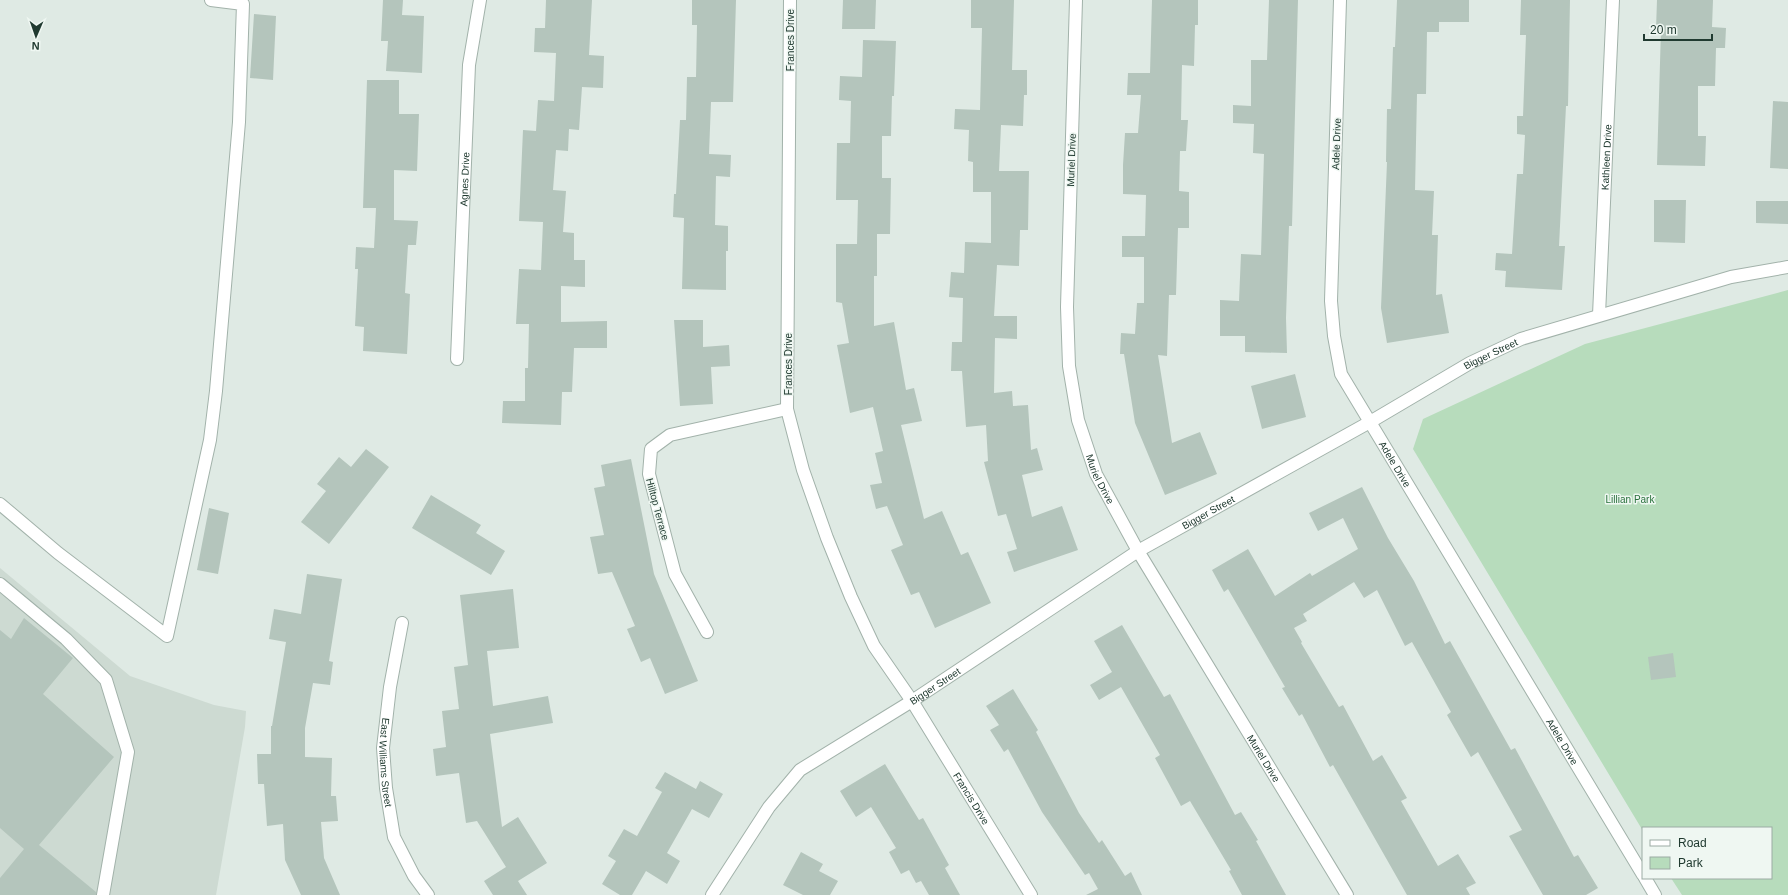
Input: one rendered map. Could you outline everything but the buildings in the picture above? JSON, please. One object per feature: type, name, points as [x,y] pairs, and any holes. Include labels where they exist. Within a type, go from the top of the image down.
[{"type":"street","points":[[0,504],[58,553],[167,636],[210,440],[216,391],[239,122],[243,4],[211,0]]},
{"type":"street","name":"Agnes Drive","points":[[457,359],[469,65],[480,0]]},
{"type":"street","name":"Frances Drive","points":[[790,0],[787,409],[803,470],[827,538],[851,597],[874,646],[912,701]]},
{"type":"street","name":"Muriel Drive","points":[[1076,0],[1067,308],[1069,366],[1078,420],[1096,474],[1138,551],[1347,895]]},
{"type":"street","name":"Adele Drive","points":[[1340,0],[1331,301],[1334,336],[1340,374],[1642,873]]},
{"type":"street","name":"Kathleen Drive","points":[[1599,315],[1613,0]]},
{"type":"street","name":"Bigger Street","points":[[712,895],[769,808],[800,770],[912,701],[1138,551],[1370,422],[1470,363],[1521,339],[1731,277],[1788,267]]},
{"type":"street","name":"Hilltop Terrace","points":[[707,632],[675,574],[649,474],[651,449],[670,435],[787,409]]},
{"type":"street","points":[[0,584],[66,639],[106,680],[128,752],[103,895]]},
{"type":"street","name":"East Williams Street","points":[[402,623],[390,687],[383,748],[386,788],[394,837],[414,876],[428,895]]},
{"type":"street","name":"Francis Drive","points":[[912,701],[1031,895]]},
{"type":"street","points":[[1646,879],[1655,895]]},
{"type":"shaded area","points":[[0,568],[130,676],[214,705],[246,711],[245,727],[216,895],[0,895]]},
{"type":"green space","name":"Lillian Park","points":[[1788,290],[1788,895],[1682,895],[1672,879],[1772,879],[1772,827],[1642,827],[1642,829],[1413,449],[1423,419],[1585,344]]}]
